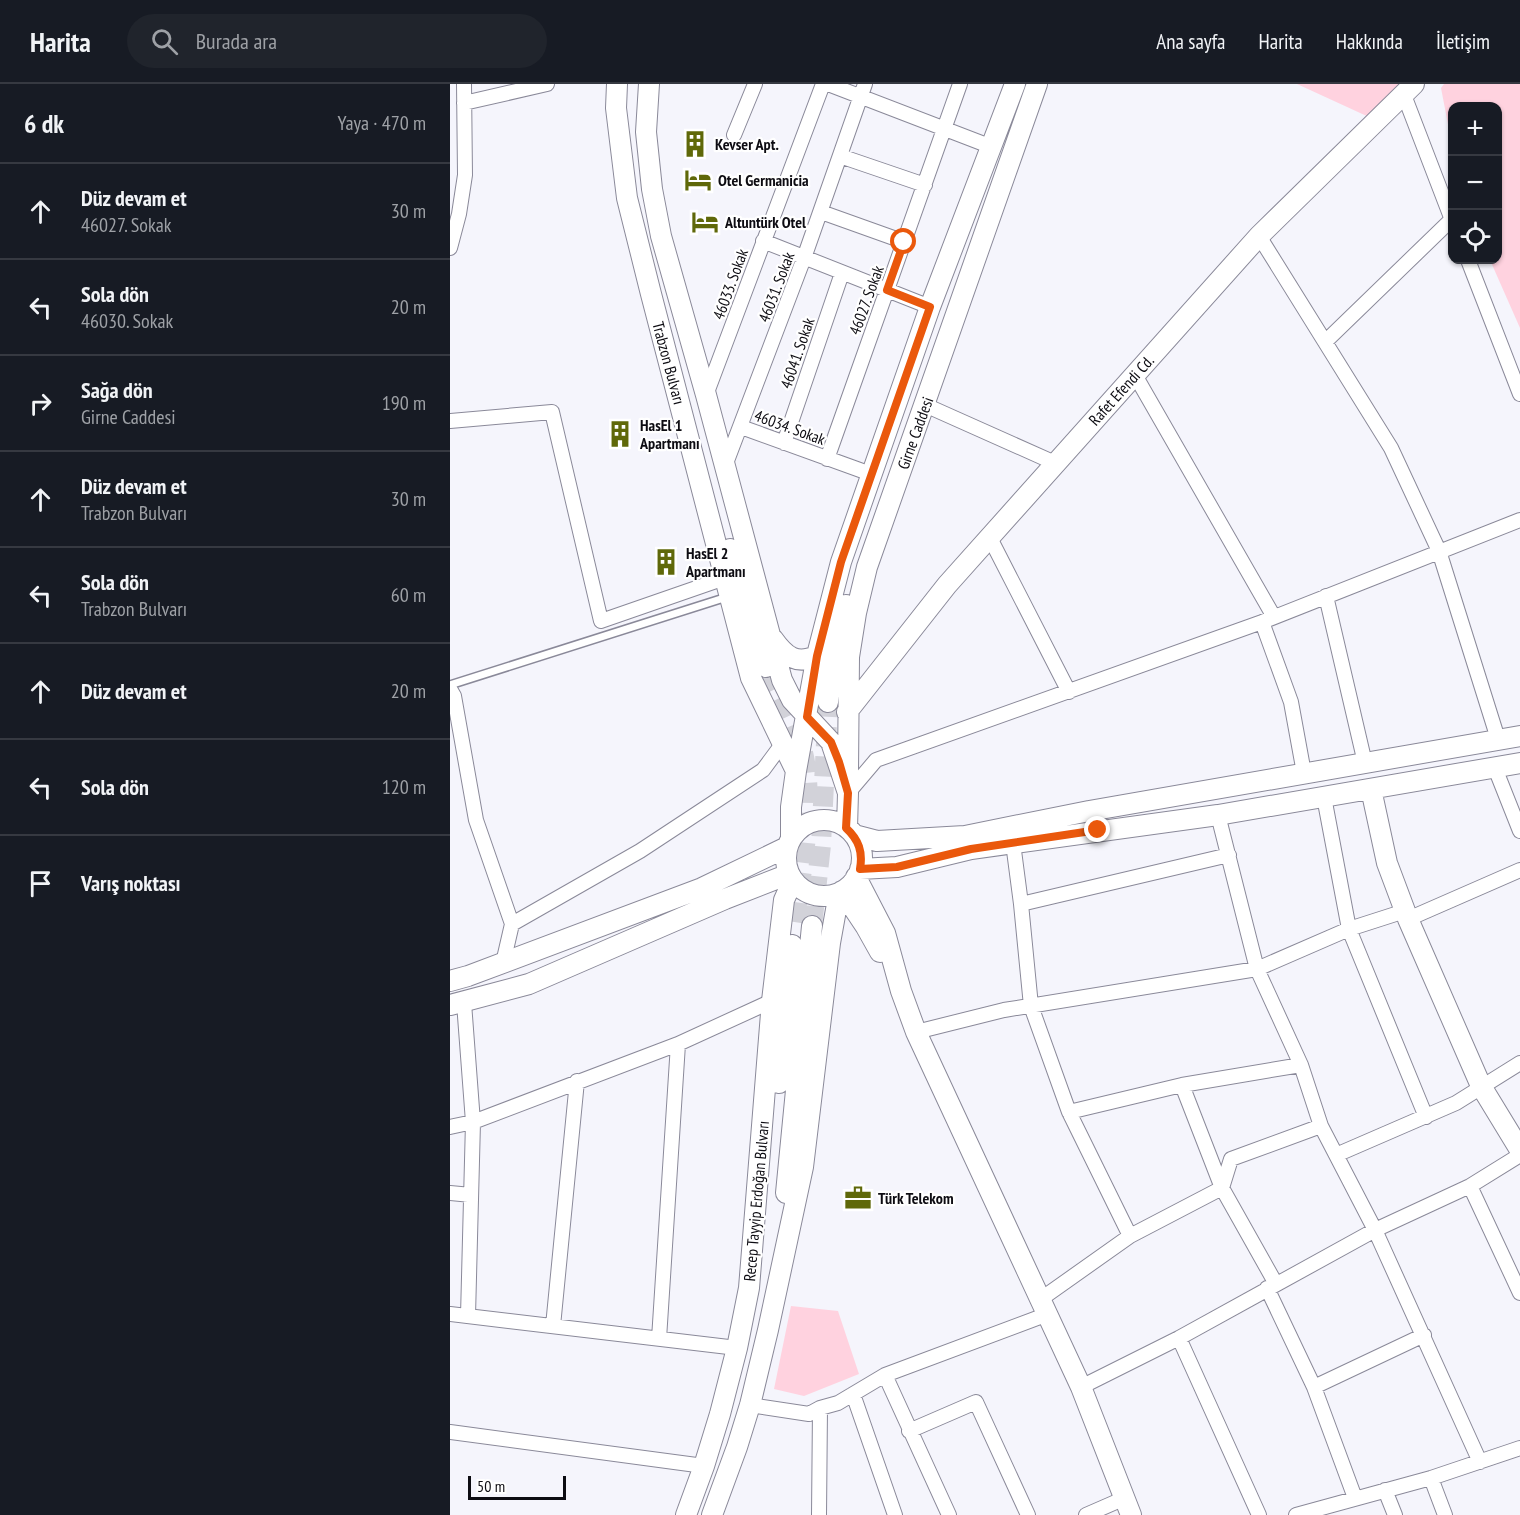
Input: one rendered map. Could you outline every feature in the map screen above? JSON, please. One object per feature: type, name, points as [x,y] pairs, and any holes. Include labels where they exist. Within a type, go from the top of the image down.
[{"type":"main road","points":[[606,84],[616,108]]},
{"type":"main road","name":"Trabzon Bulvarı","points":[[617,84],[616,108],[627,198],[727,587],[751,678],[796,771]]},
{"type":"main road","name":"Trabzon Bulvarı","points":[[649,84],[646,132],[654,201],[661,236],[782,680],[792,700],[831,742],[848,793],[850,831]]},
{"type":"main road","name":"Girne Caddesi","points":[[817,656],[841,562],[871,474],[930,307],[1016,84]]},
{"type":"main road","name":"Girne Caddesi","points":[[828,702],[833,654],[869,525],[1030,84]]},
{"type":"main road","name":"Girne Caddesi","points":[[848,793],[849,657],[867,567],[1037,84]]},
{"type":"main road","name":"Rafet Efendi Cd.","points":[[847,712],[947,585],[1258,236],[1408,89]]},
{"type":"main road","points":[[651,294],[767,671]]},
{"type":"main road","points":[[770,635],[785,654],[795,659],[807,661],[817,656]]},
{"type":"main road","points":[[817,656],[790,807],[789,842],[785,858],[791,877],[807,892],[818,896],[841,892],[858,873],[897,867],[971,849],[1218,815],[1520,763]]},
{"type":"main road","points":[[450,981],[702,888],[789,842],[807,824],[817,820],[827,820],[877,842],[965,836],[1089,811],[1520,736]]},
{"type":"main road","points":[[1371,789],[1387,863],[1406,915],[1482,1086],[1520,1150]]},
{"type":"main road","points":[[850,831],[861,851],[858,873],[885,933],[901,991],[916,1032],[1081,1387],[1128,1506]]},
{"type":"main road","points":[[457,1004],[529,984],[725,899],[791,877]]},
{"type":"main road","name":"Recep Tayyip Erdoğan Bulvarı","points":[[686,1515],[704,1466],[737,1348],[749,1288],[772,1001],[784,900],[791,877]]},
{"type":"main road","points":[[841,892],[866,927],[901,991]]},
{"type":"main road","name":"Recep Tayyip Erdoğan Bulvarı","points":[[712,1515],[750,1405],[803,1167],[830,943],[841,892]]},
{"type":"main road","points":[[749,1288],[773,1142],[803,925],[782,1239],[768,1330]]},
{"type":"street","points":[[450,248],[454,213],[465,175],[464,84]]},
{"type":"street","points":[[465,103],[547,84]]},
{"type":"street","points":[[734,135],[755,84]]},
{"type":"street","name":"46033. Sokak","points":[[706,395],[823,84]]},
{"type":"street","points":[[828,84],[862,90],[945,129],[992,147]]},
{"type":"street","name":"46027. Sokak","points":[[827,459],[945,129],[955,85]]},
{"type":"street","points":[[1408,89],[1449,210]]},
{"type":"street","name":"46031. Sokak","points":[[724,466],[741,427],[821,212],[862,90]]},
{"type":"street","points":[[840,156],[925,185]]},
{"type":"street","points":[[821,212],[904,242]]},
{"type":"street","points":[[1325,342],[1448,224]]},
{"type":"street","points":[[1258,236],[1391,448],[1439,552],[1498,739]]},
{"type":"street","points":[[763,241],[930,307]]},
{"type":"street","points":[[1470,264],[1520,393]]},
{"type":"street","name":"46041. Sokak","points":[[784,443],[842,273]]},
{"type":"street","points":[[1135,375],[1268,620],[1291,702],[1304,773]]},
{"type":"street","points":[[925,405],[1055,464]]},
{"type":"street","points":[[450,421],[552,412],[601,621],[727,587]]},
{"type":"street","name":"46034. Sokak","points":[[741,427],[871,474]]},
{"type":"street","points":[[848,793],[876,760],[1268,620],[1520,520]]},
{"type":"street","points":[[990,538],[1069,692]]},
{"type":"street","points":[[1326,597],[1365,763]]},
{"type":"street","points":[[451,692],[476,820],[512,924],[503,963]]},
{"type":"street","points":[[512,924],[640,851],[763,770],[783,742]]},
{"type":"street","points":[[1495,768],[1520,831]]},
{"type":"street","points":[[1324,797],[1350,929],[1426,1117]]},
{"type":"street","points":[[1218,815],[1257,969],[1301,1065],[1321,1126],[1375,1230],[1480,1462]]},
{"type":"street","points":[[1013,843],[1031,1006],[1070,1112],[1130,1236]]},
{"type":"street","points":[[1021,904],[1229,855]]},
{"type":"street","points":[[916,1032],[1004,1010],[1257,969],[1350,929],[1406,915],[1520,870]]},
{"type":"street","points":[[450,1127],[473,1122],[678,1044],[772,1001]]},
{"type":"street","points":[[457,1004],[473,1122],[468,1316]]},
{"type":"street","points":[[659,1339],[678,1044]]},
{"type":"street","points":[[1336,1155],[1456,1103],[1520,1063]]},
{"type":"street","points":[[1070,1112],[1182,1085],[1301,1065]]},
{"type":"street","points":[[553,1326],[577,1081]]},
{"type":"street","points":[[1182,1085],[1222,1188],[1272,1286],[1314,1388],[1354,1498]]},
{"type":"street","points":[[750,1405],[810,1414],[820,1408],[838,1403],[885,1376],[1045,1307],[1130,1236],[1222,1188],[1231,1160],[1321,1126]]},
{"type":"street","points":[[1081,1387],[1179,1338],[1375,1230],[1470,1186],[1520,1155]]},
{"type":"street","points":[[1470,1186],[1520,1293]]},
{"type":"street","points":[[450,1193],[471,1195]]},
{"type":"street","points":[[450,1314],[737,1348]]},
{"type":"street","points":[[1314,1388],[1424,1335]]},
{"type":"street","points":[[1179,1338],[1259,1515]]},
{"type":"street","points":[[885,1376],[949,1515]]},
{"type":"street","points":[[853,1394],[895,1515]]},
{"type":"street","points":[[909,1431],[976,1402],[1028,1515]]},
{"type":"street","points":[[819,1515],[820,1408]]},
{"type":"street","points":[[450,1432],[704,1466]]},
{"type":"street","points":[[1296,1515],[1519,1453]]},
{"type":"street","points":[[1431,1478],[1445,1515]]},
{"type":"street","points":[[1385,1490],[1395,1515]]},
{"type":"street","points":[[1086,1515],[1128,1506]]},
{"type":"lane","points":[[451,692],[727,587]]},
{"type":"shaded area","points":[[1297,84],[1404,84],[1371,118]]},
{"type":"shaded area","points":[[1444,84],[1520,84],[1520,328],[1492,264],[1502,264],[1502,102],[1448,102],[1448,124],[1441,88]]},
{"type":"shaded area","points":[[791,1306],[838,1311],[859,1374],[804,1396],[774,1389]]},
{"type":"tunnel","points":[[767,671],[796,731],[806,769],[807,827],[794,924]]},
{"type":"tunnel","points":[[812,926],[821,845],[828,702]]},
{"type":"place","name":"Kevser Apt.","points":[[695,144]]},
{"type":"place","name":"Otel Germanicia","points":[[698,180]]},
{"type":"place","name":"Altuntürk Otel","points":[[705,222]]},
{"type":"place","name":"HasEl 1 Apartmanı","points":[[620,434]]},
{"type":"place","name":"HasEl 2 Apartmanı","points":[[666,562]]},
{"type":"place","name":"Türk Telekom","points":[[858,1198]]},
{"type":"route","points":[[904,242],[887,290],[930,307],[841,562],[817,656],[807,717],[831,742],[839,762],[848,793],[846,828],[854,835],[861,851],[860,869],[897,867],[971,849],[1098,830]]}]
